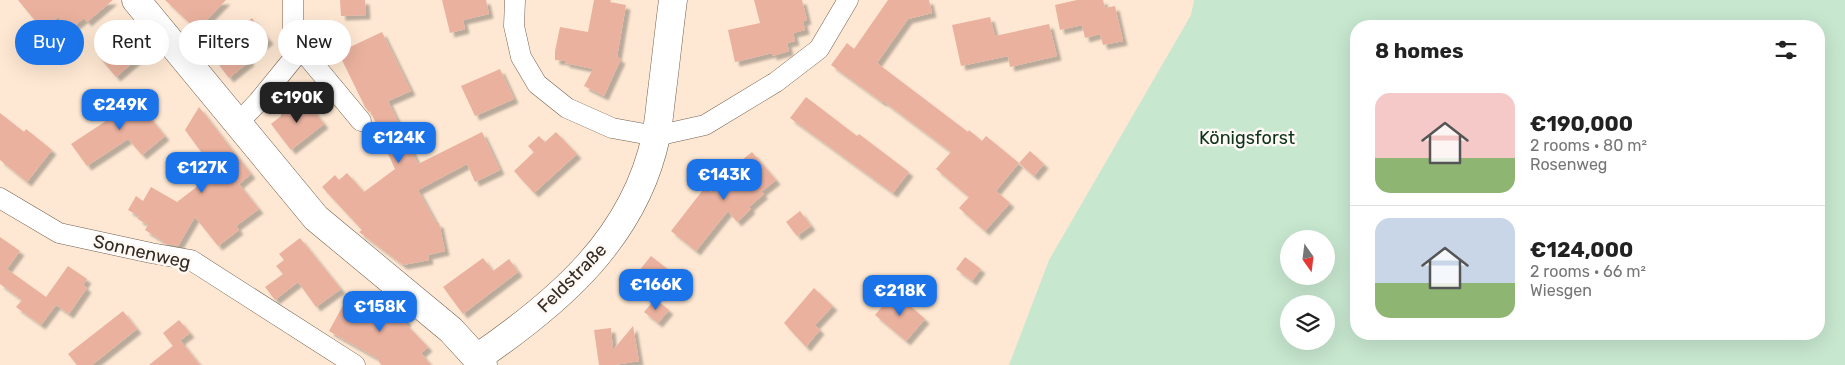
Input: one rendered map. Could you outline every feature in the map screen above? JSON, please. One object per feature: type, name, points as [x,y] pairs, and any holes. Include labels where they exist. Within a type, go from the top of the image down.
[{"type":"main road","points":[[136,0],[316,218],[451,330],[476,363]]},
{"type":"main road","name":"Feldstraße","points":[[476,363],[520,328],[568,286],[594,260],[623,219],[642,185],[656,136],[673,0]]},
{"type":"street","points":[[293,0],[293,20]]},
{"type":"street","points":[[515,0],[514,26],[521,57],[537,84],[567,108],[612,128],[656,136],[705,125],[776,82],[819,49],[848,0]]},
{"type":"street","points":[[237,124],[289,65]]},
{"type":"street","points":[[314,65],[361,121]]},
{"type":"street","name":"Sonnenweg","points":[[0,198],[59,233],[191,260],[354,365]]},
{"type":"green space","name":"Königsforst","points":[[1194,0],[1845,0],[1845,365],[1009,365],[1049,260],[1191,15]]},
{"type":"building","points":[[18,0],[113,0],[87,22],[84,18],[82,20],[61,20],[58,17],[55,20],[35,20]]},
{"type":"building","points":[[165,0],[226,0],[207,20],[186,20]]},
{"type":"building","points":[[340,0],[365,0],[366,15],[341,16]]},
{"type":"building","points":[[442,0],[486,0],[489,14],[463,20],[465,29],[450,33]]},
{"type":"building","points":[[594,0],[611,0],[610,2],[626,5],[617,57],[621,59],[604,96],[584,86],[593,69],[555,60],[560,27],[588,32]]},
{"type":"building","points":[[754,0],[802,0],[807,20],[803,21],[805,30],[793,33],[795,41],[787,43],[789,51],[772,56],[772,53],[735,62],[728,30],[760,23]]},
{"type":"building","points":[[888,0],[929,0],[932,13],[908,19],[877,63],[968,132],[969,130],[982,141],[986,136],[1019,163],[996,191],[1010,203],[985,231],[959,208],[969,197],[936,169],[951,152],[831,65],[847,43],[854,49]]},
{"type":"building","points":[[1077,0],[1103,0],[1105,8],[1115,6],[1123,41],[1103,45],[1100,34],[1085,38],[1082,25],[1060,30],[1055,5]]},
{"type":"building","points":[[990,17],[995,36],[1049,24],[1057,56],[1010,67],[1008,56],[961,66],[952,25]]},
{"type":"building","points":[[382,32],[411,91],[388,101],[418,164],[482,132],[500,170],[475,182],[467,164],[418,190],[436,223],[439,223],[445,251],[428,255],[429,260],[403,265],[359,232],[362,230],[322,187],[335,175],[339,180],[347,173],[364,192],[395,169],[370,111],[365,107],[344,65],[351,65],[351,47]]},
{"type":"building","points":[[106,65],[130,65],[116,77]]},
{"type":"building","points":[[219,65],[245,65],[229,78]]},
{"type":"building","points":[[500,69],[514,99],[475,116],[461,86]]},
{"type":"building","points":[[128,91],[165,136],[142,155],[128,139],[87,166],[71,144],[112,117],[105,109]]},
{"type":"building","points":[[806,97],[857,136],[859,134],[909,172],[893,193],[790,118]]},
{"type":"building","points":[[304,98],[324,124],[291,150],[271,124],[281,116],[281,112],[290,105],[294,106]]},
{"type":"building","points":[[199,107],[251,174],[239,184],[259,209],[236,226],[239,230],[218,246],[195,217],[178,246],[162,243],[163,241],[145,230],[148,225],[138,219],[139,216],[128,210],[136,196],[143,201],[151,187],[177,202],[216,172],[185,130]]},
{"type":"building","points":[[0,113],[24,132],[26,129],[52,150],[27,182],[0,160]]},
{"type":"building","points":[[556,132],[577,154],[534,193],[514,171],[534,152],[528,146],[539,136],[545,142]]},
{"type":"building","points":[[1030,151],[1044,164],[1034,176],[1019,163]]},
{"type":"building","points":[[752,152],[776,180],[761,192],[764,194],[749,207],[751,209],[737,222],[728,211],[696,251],[671,231],[706,186],[711,192],[739,166],[737,164]]},
{"type":"building","points":[[800,211],[811,226],[797,236],[786,222]]},
{"type":"building","points":[[0,237],[20,251],[7,269],[46,297],[68,266],[87,279],[83,285],[87,288],[69,314],[56,305],[41,325],[16,307],[22,300],[0,284]]},
{"type":"building","points":[[300,238],[341,289],[316,307],[298,282],[275,300],[265,287],[283,274],[276,266],[284,260],[279,254]]},
{"type":"building","points":[[651,256],[675,275],[657,297],[634,277]]},
{"type":"building","points":[[965,257],[981,269],[972,281],[956,269]]},
{"type":"building","points":[[483,258],[493,271],[509,259],[518,272],[463,314],[443,287]]},
{"type":"building","points":[[814,288],[833,306],[815,325],[820,330],[806,347],[784,323]]},
{"type":"building","points":[[377,291],[407,321],[405,323],[428,347],[421,353],[431,365],[381,365],[377,358],[329,331],[347,298],[356,311]]},
{"type":"building","points":[[894,292],[925,319],[906,341],[875,315]]},
{"type":"building","points":[[655,299],[669,310],[658,323],[644,312]]},
{"type":"building","points":[[123,311],[137,329],[92,365],[77,365],[68,354]]},
{"type":"building","points":[[179,320],[190,333],[173,346],[163,333]]},
{"type":"building","points":[[633,326],[639,361],[599,365],[594,330],[611,328],[613,350]]},
{"type":"building","points":[[180,340],[200,365],[149,365]]}]
